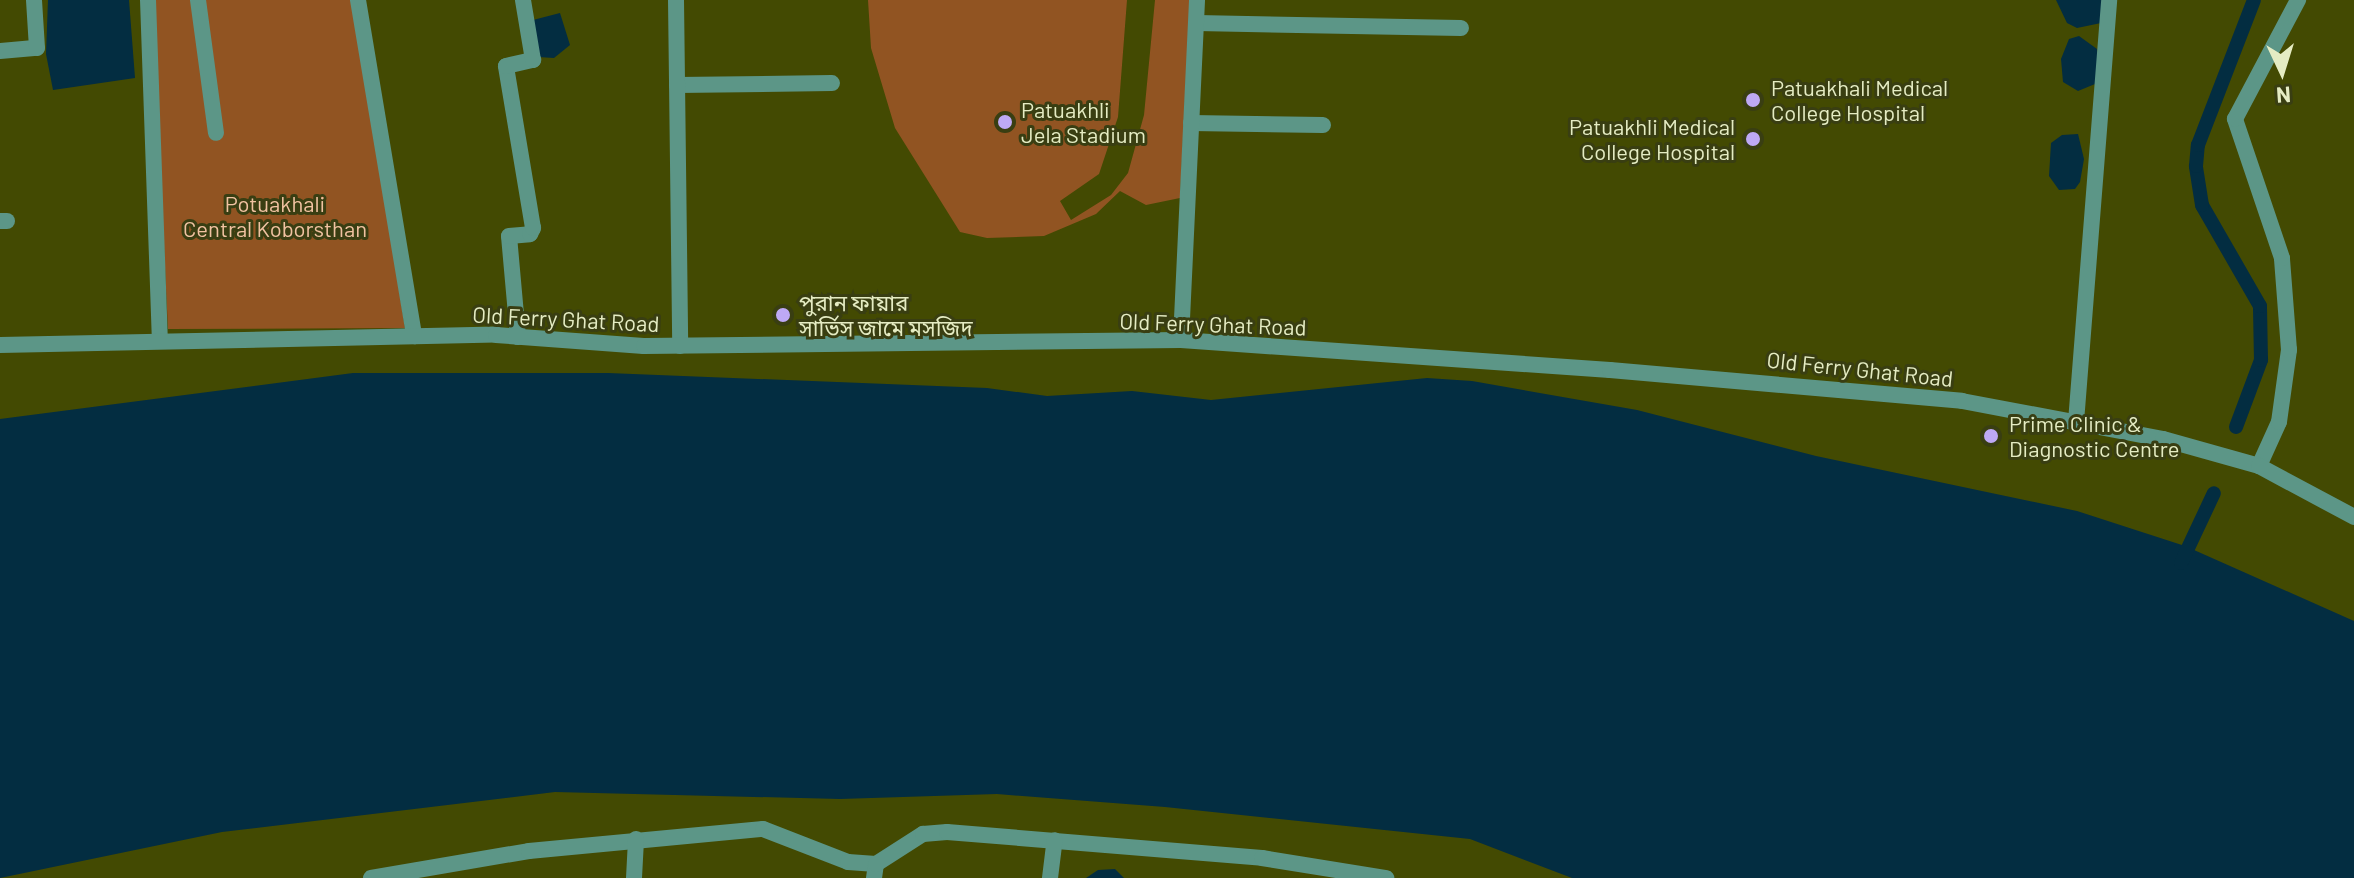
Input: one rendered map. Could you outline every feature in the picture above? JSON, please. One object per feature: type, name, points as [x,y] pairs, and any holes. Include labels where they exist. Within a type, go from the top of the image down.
[{"type":"street","points":[[0,51],[37,48],[34,0]]},
{"type":"street","points":[[148,0],[160,338]]},
{"type":"street","points":[[198,0],[216,133]]},
{"type":"street","points":[[358,0],[414,336]]},
{"type":"street","points":[[518,337],[509,236],[530,234],[533,228],[506,66],[533,60],[523,0]]},
{"type":"street","points":[[676,0],[680,346]]},
{"type":"street","points":[[1181,340],[1197,0]]},
{"type":"street","points":[[2076,422],[2109,0]]},
{"type":"street","points":[[2259,466],[2279,422],[2289,350],[2282,258],[2235,119],[2298,0]]},
{"type":"street","points":[[1197,23],[1461,28]]},
{"type":"street","points":[[677,85],[832,83]]},
{"type":"street","points":[[1191,123],[1323,125]]},
{"type":"street","name":"Old Ferry Ghat Road","points":[[0,345],[160,338],[414,336],[518,337],[680,346],[1181,340],[1831,387],[1962,401],[2163,439],[2259,466],[2354,517]]},
{"type":"street","points":[[371,878],[529,851],[763,829],[875,871],[923,834],[1055,840],[1262,858],[1386,878]]},
{"type":"street","points":[[634,878],[636,839]]},
{"type":"street","points":[[1050,878],[1055,840]]},
{"type":"green space","name":"Potuakhali Central Koborsthan","points":[[152,0],[354,0],[405,328],[168,329]]},
{"type":"green space","name":"Patuakhli Jela Stadium","points":[[868,0],[1127,0],[1118,117],[1099,174],[1060,201],[1071,220],[1111,195],[1128,173],[1144,115],[1155,0],[1190,0],[1180,198],[1146,205],[1120,191],[1096,214],[1044,236],[987,238],[960,232],[895,128],[871,48]]},
{"type":"water","points":[[48,0],[129,0],[135,78],[53,90],[46,54]]},
{"type":"water","points":[[2056,0],[2104,0],[2101,23],[2077,28],[2067,23]]},
{"type":"water","points":[[560,13],[570,45],[554,58],[538,57],[533,20]]},
{"type":"water","points":[[2079,36],[2097,49],[2099,71],[2095,84],[2078,91],[2063,82],[2061,59],[2069,39]]},
{"type":"water","points":[[2078,134],[2084,159],[2080,182],[2075,189],[2059,190],[2049,176],[2051,143],[2062,135]]},
{"type":"water","points":[[353,373],[608,373],[987,388],[1047,396],[1132,391],[1211,400],[1427,378],[1472,381],[1637,410],[1816,456],[2077,511],[2185,546],[2354,621],[2354,878],[1572,878],[1470,839],[1165,807],[997,794],[840,799],[555,792],[222,832],[0,878],[0,419]]},
{"type":"water","points":[[1115,869],[1124,878],[1086,878],[1098,870]]},
{"type":"waterway","points":[[2236,427],[2261,360],[2260,306],[2202,205],[2196,166],[2198,145],[2254,0]]},
{"type":"waterway","points":[[2181,563],[2214,493]]},
{"type":"place","name":"Patuakhali Medical College Hospital","points":[[1753,100]]},
{"type":"place","name":"Patuakhli Jela Stadium","points":[[1005,122]]},
{"type":"place","name":"Patuakhli Medical College Hospital","points":[[1753,139]]},
{"type":"place","name":"পুরান ফায়ার সার্ভিস জামে মসজিদ","points":[[783,315]]},
{"type":"place","name":"Prime Clinic & Diagnostic Centre","points":[[1991,436]]}]
